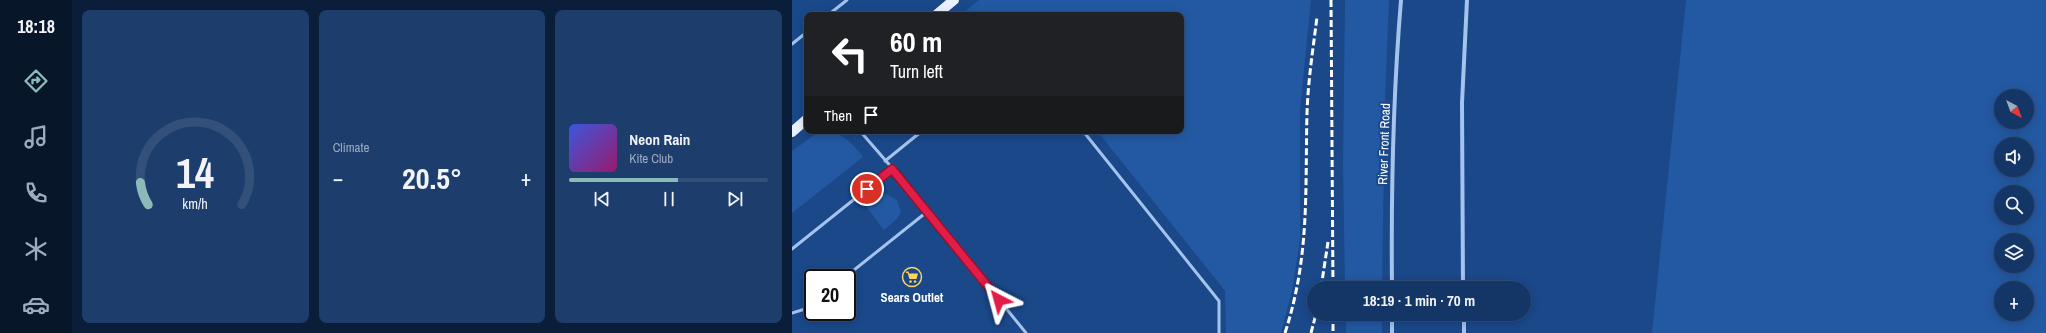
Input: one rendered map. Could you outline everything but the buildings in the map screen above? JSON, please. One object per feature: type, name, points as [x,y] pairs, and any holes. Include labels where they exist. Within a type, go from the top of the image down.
[{"type":"main road","points":[[940,12],[954,0]]},
{"type":"main road","points":[[792,132],[804,122]]},
{"type":"street","name":"River Front Road","points":[[1392,281],[1391,202],[1401,0]]},
{"type":"street","points":[[1464,281],[1462,103],[1467,0]]},
{"type":"street","points":[[1392,321],[1392,333]]},
{"type":"street","points":[[1464,321],[1464,333]]},
{"type":"lane","points":[[832,12],[847,0]]},
{"type":"lane","points":[[792,44],[804,34]]},
{"type":"lane","points":[[862,134],[928,211],[1026,333]]},
{"type":"lane","points":[[884,161],[918,134]]},
{"type":"lane","points":[[1085,134],[1219,301],[1219,333]]},
{"type":"lane","points":[[792,249],[892,169]]},
{"type":"lane","points":[[855,269],[928,211]]},
{"type":"lane","points":[[792,313],[804,309]]},
{"type":"shaded area","points":[[979,0],[1311,0],[1300,110],[1300,240],[1292,291],[1281,333],[1226,333],[1225,291],[1099,134],[1184,134],[1184,12],[965,12]]},
{"type":"shaded area","points":[[1345,0],[1389,0],[1385,98],[1382,281],[1345,281],[1343,164]]},
{"type":"shaded area","points":[[1686,0],[2046,0],[2046,333],[1652,333]]},
{"type":"shaded area","points":[[816,134],[836,134],[854,146],[863,157],[792,213],[792,151]]},
{"type":"shaded area","points":[[886,194],[897,200],[901,212],[897,219],[884,230],[865,205],[878,195]]},
{"type":"shaded area","points":[[1346,321],[1382,321],[1382,333],[1346,333]]},
{"type":"railway","points":[[1331,0],[1333,281]]},
{"type":"railway","points":[[1285,333],[1299,277],[1305,224],[1307,113],[1317,17]]},
{"type":"railway","points":[[1322,281],[1328,242]]},
{"type":"railway","points":[[1311,333],[1314,321]]},
{"type":"railway","points":[[1333,321],[1333,333]]},
{"type":"place","name":"Sears Outlet","points":[[912,277]]},
{"type":"route","points":[[867,189],[892,169],[906,184],[999,300]]}]
